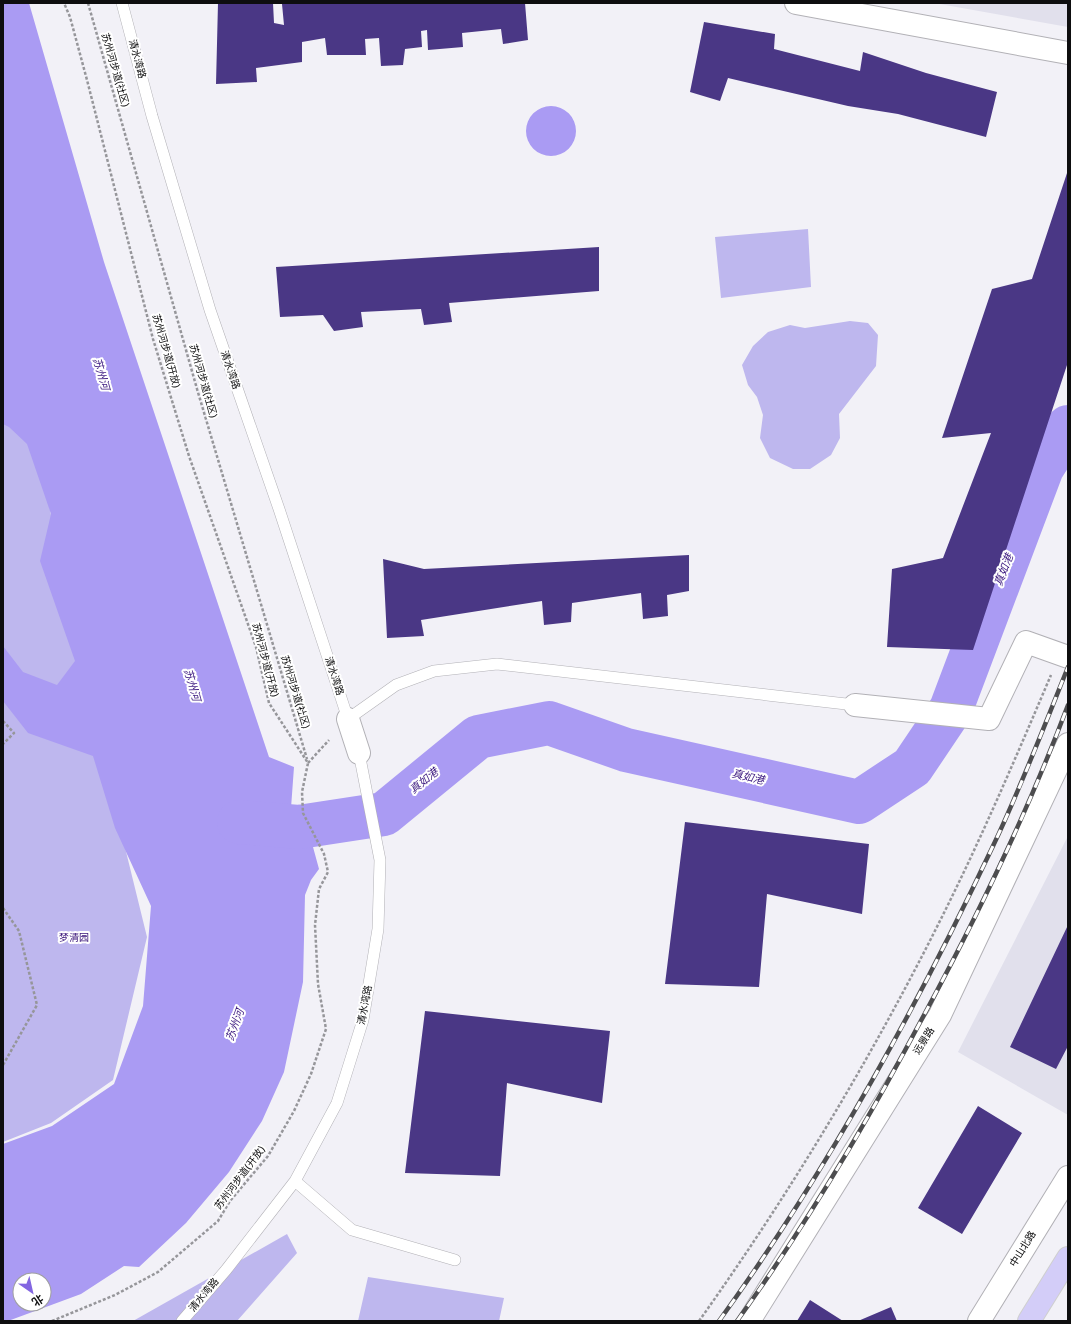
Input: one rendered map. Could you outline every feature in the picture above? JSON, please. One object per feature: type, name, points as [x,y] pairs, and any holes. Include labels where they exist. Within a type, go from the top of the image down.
[{"type":"main road","points":[[1029,1321],[1068,1258]]},
{"type":"street","points":[[796,3],[1068,53]]},
{"type":"street","points":[[855,705],[964,718],[989,719],[1026,642],[1064,656]]},
{"type":"street","name":"清水湾路","points":[[348,719],[359,753]]},
{"type":"street","name":"远景路","points":[[749,1321],[940,1015],[1068,744]]},
{"type":"street","name":"中山北路","points":[[979,1321],[1068,1177]]},
{"type":"lane","name":"清水湾路","points":[[122,3],[152,116],[210,310],[279,509],[348,719]]},
{"type":"lane","points":[[348,719],[396,685],[434,671],[497,664],[855,705]]},
{"type":"lane","name":"清水湾路","points":[[182,1321],[226,1270],[295,1181],[337,1103],[363,1020],[378,929],[380,860],[359,753]]},
{"type":"lane","points":[[295,1181],[352,1230],[455,1260]]},
{"type":"path","name":"苏州河步道(开放)","points":[[52,1321],[115,1295],[158,1272],[218,1221],[230,1201],[268,1156],[294,1111],[311,1074],[326,1029],[318,984],[315,925],[319,889],[328,872],[324,854],[303,813],[302,792],[308,763],[269,703],[256,647],[190,456],[153,339],[103,140],[70,17],[64,3]]},
{"type":"path","name":"苏州河步道(社区)","points":[[88,3],[197,389],[308,763]]},
{"type":"path","points":[[699,1321],[804,1164],[854,1080],[921,956],[960,879],[1064,656]]},
{"type":"path","points":[[308,763],[348,719]]},
{"type":"path","points":[[3,721],[14,733],[3,744]]},
{"type":"path","points":[[3,908],[19,931],[37,1005],[3,1065]]},
{"type":"shaded area","points":[[934,3],[1068,3],[1068,27]]},
{"type":"shaded area","points":[[1068,836],[1068,1115],[958,1052]]},
{"type":"green space","points":[[808,229],[811,287],[721,298],[715,237]]},
{"type":"green space","points":[[850,321],[868,323],[878,335],[876,366],[839,414],[840,438],[831,455],[810,469],[793,469],[770,458],[760,438],[763,415],[757,397],[748,385],[742,365],[753,346],[768,332],[790,325],[805,328]]},
{"type":"green space","name":"梦清园","points":[[3,417],[36,441],[88,697],[147,937],[113,1080],[51,1123],[3,1142]]},
{"type":"green space","points":[[287,1234],[297,1253],[237,1321],[133,1321]]},
{"type":"green space","points":[[368,1277],[504,1298],[499,1321],[358,1321]]},
{"type":"water","name":"苏州河","points":[[3,3],[29,3],[104,262],[269,757],[294,767],[291,808],[299,827],[313,847],[319,869],[311,880],[305,895],[303,982],[284,1072],[262,1121],[229,1172],[186,1223],[139,1267],[124,1266],[81,1294],[52,1305],[52,1272],[12,1272],[12,1312],[32,1312],[8,1321],[3,1321],[3,1144],[52,1126],[114,1084],[143,1006],[151,906],[115,828],[93,756],[28,733],[3,701],[3,646],[23,672],[57,685],[75,661],[40,561],[51,514],[27,444],[9,427],[3,424]]},
{"type":"water","points":[[551,106],[561,108],[569,113],[574,121],[576,131],[574,141],[569,149],[561,154],[551,156],[541,154],[533,149],[528,141],[526,131],[528,121],[533,113],[541,108]]},
{"type":"building","points":[[218,3],[273,3],[274,23],[284,25],[282,4],[525,3],[528,40],[503,44],[501,29],[462,33],[463,47],[428,50],[427,30],[421,31],[422,47],[405,49],[403,65],[381,66],[379,38],[365,39],[366,55],[327,55],[325,38],[302,42],[302,62],[256,68],[257,82],[216,84]]},
{"type":"building","points":[[704,22],[775,34],[774,49],[860,71],[863,52],[926,73],[997,92],[986,137],[898,114],[848,106],[728,78],[720,101],[690,92]]},
{"type":"building","points":[[1068,170],[1068,362],[973,650],[887,647],[892,569],[943,558],[991,433],[942,438],[992,289],[1032,279]]},
{"type":"building","points":[[599,247],[599,291],[449,303],[452,322],[424,325],[421,309],[361,312],[363,327],[334,331],[323,315],[280,317],[276,267]]},
{"type":"building","points":[[689,555],[689,591],[667,595],[668,616],[643,619],[641,593],[572,603],[571,622],[544,625],[542,601],[421,620],[424,636],[387,638],[383,559],[424,569]]},
{"type":"building","points":[[685,822],[869,844],[862,914],[767,894],[759,987],[665,984]]},
{"type":"building","points":[[1068,925],[1068,1046],[1056,1069],[1010,1047]]},
{"type":"building","points":[[425,1011],[610,1031],[602,1103],[507,1083],[500,1176],[405,1173]]},
{"type":"building","points":[[978,1106],[1022,1133],[962,1234],[918,1208]]},
{"type":"building","points":[[810,1300],[843,1321],[797,1321]]},
{"type":"building","points":[[891,1307],[897,1321],[858,1321]]},
{"type":"waterway","name":"真如港","points":[[239,822],[299,827],[384,814],[478,737],[549,723],[626,750],[859,802],[912,767],[951,709],[1042,468],[1068,427]]},
{"type":"railway","points":[[719,1321],[796,1208],[867,1090],[900,1030],[963,908],[1003,824],[1068,667]]},
{"type":"railway","points":[[737,1321],[812,1210],[859,1133],[903,1055],[964,939],[1001,863],[1053,745],[1068,705]]}]
